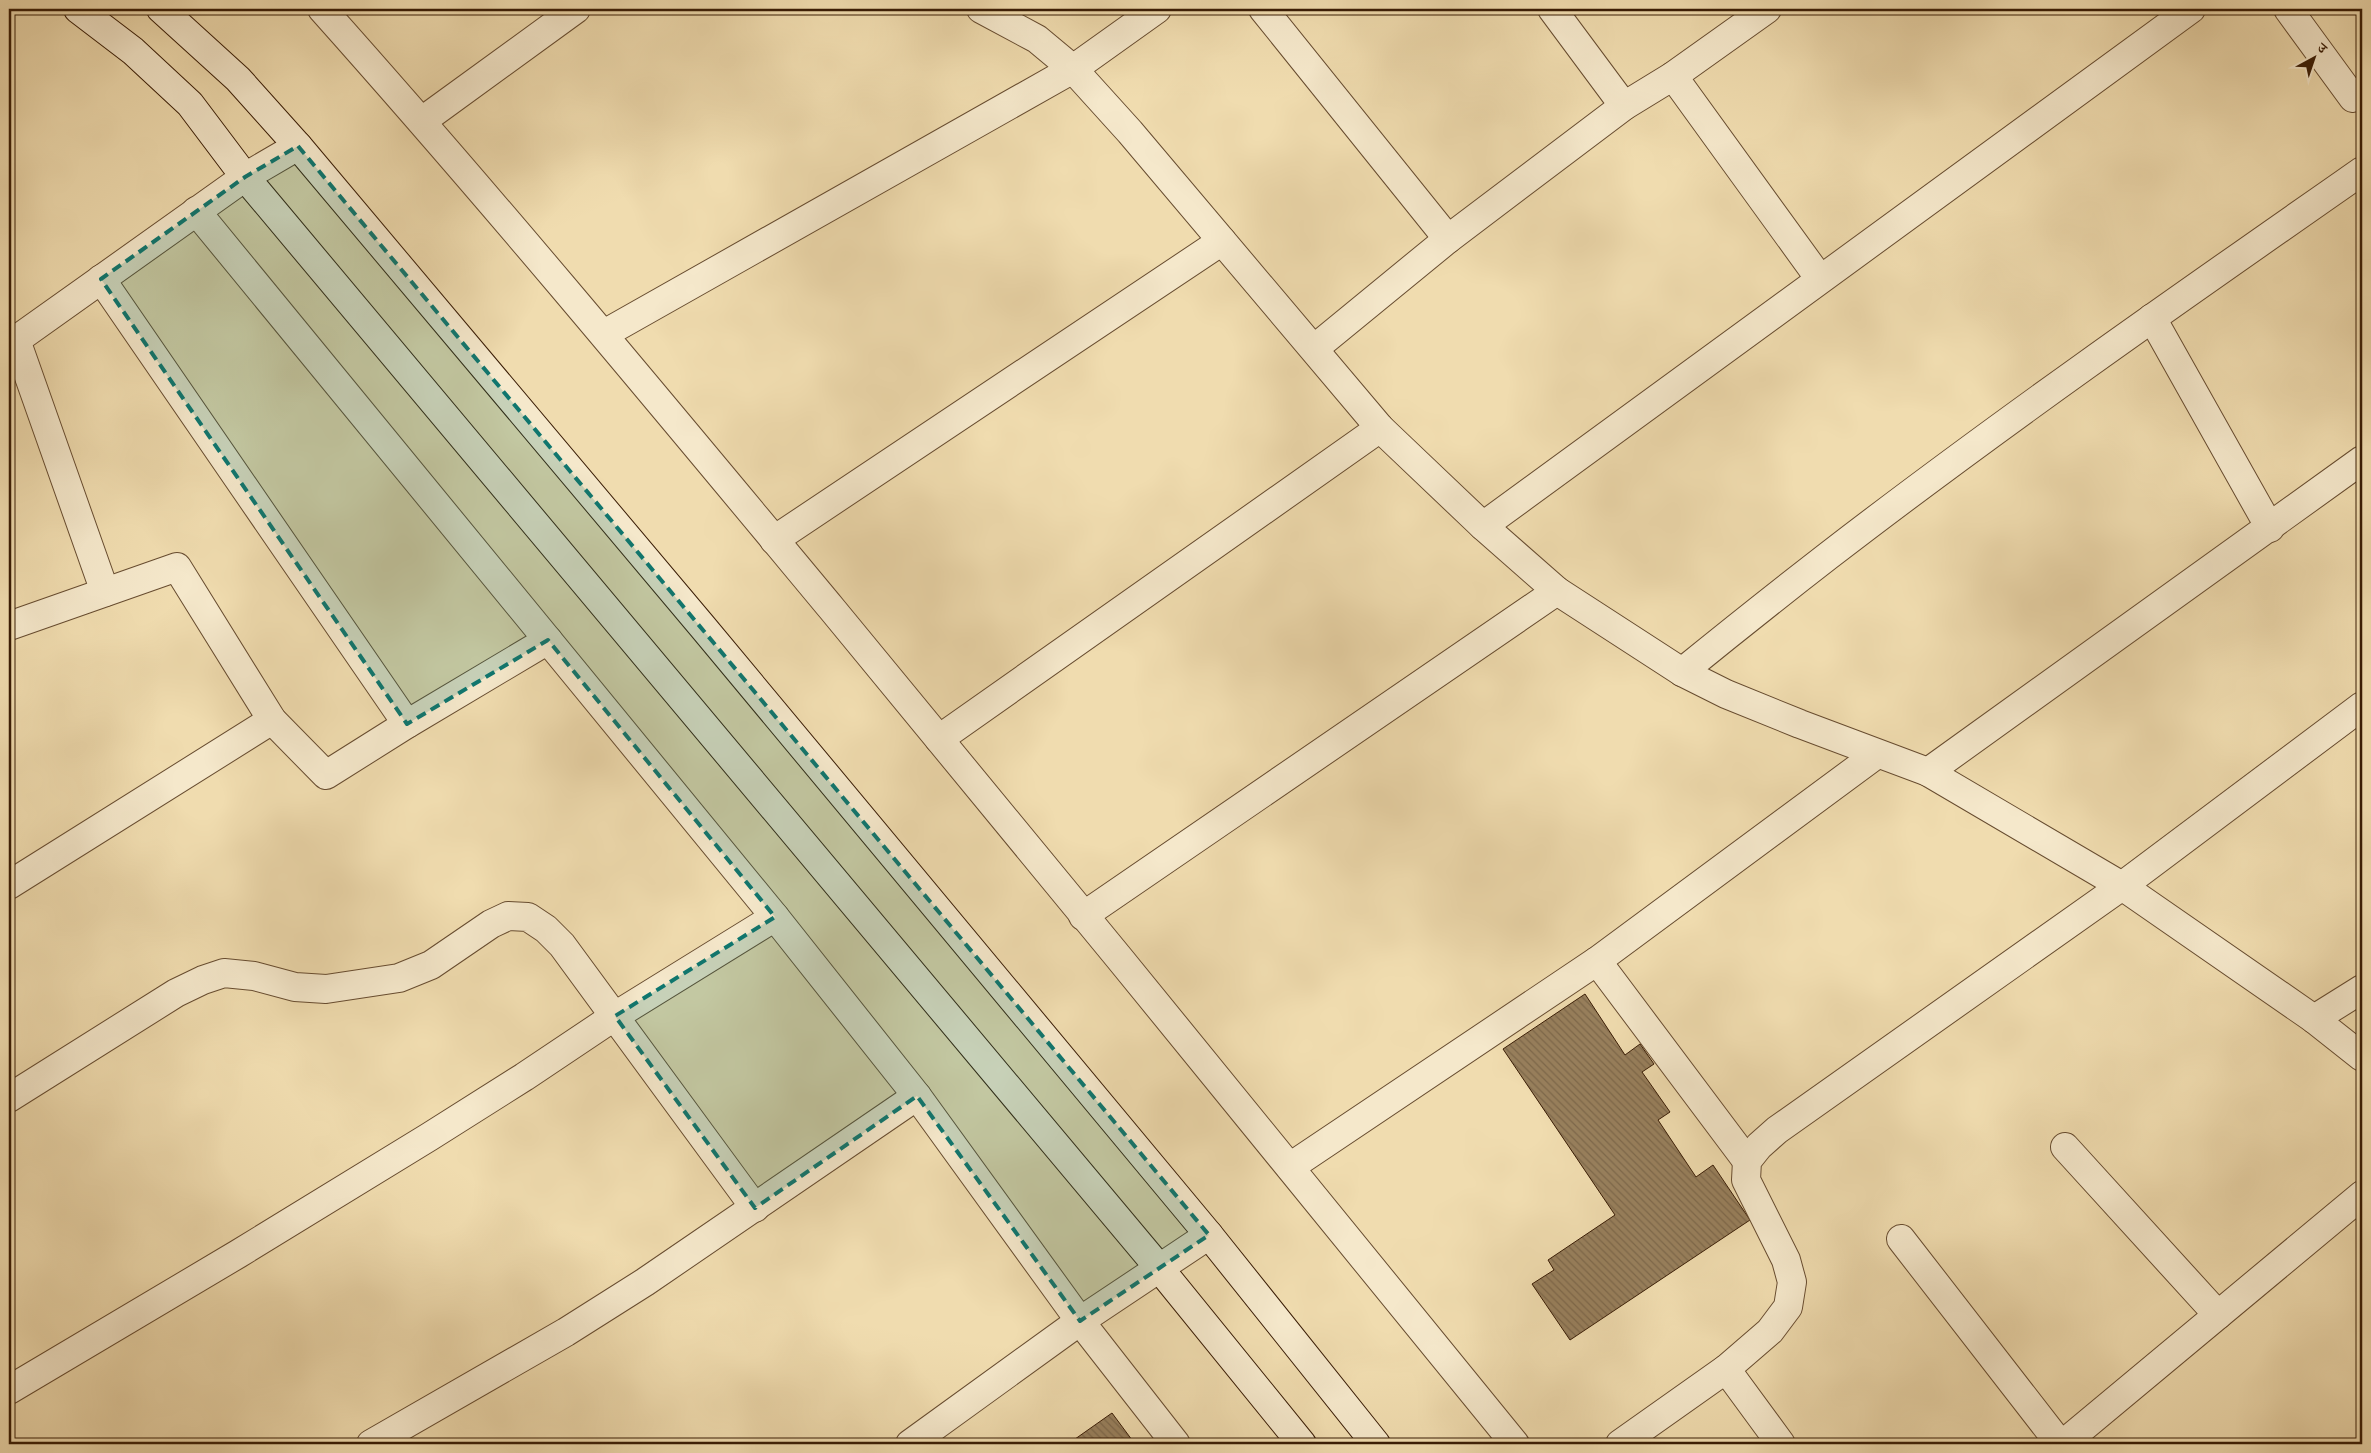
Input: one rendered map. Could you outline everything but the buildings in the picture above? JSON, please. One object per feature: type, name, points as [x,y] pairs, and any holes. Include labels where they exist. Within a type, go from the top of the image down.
[{"type":"street","points":[[78,9],[133,52],[190,104],[245,176],[1160,1270],[1302,1444]]},
{"type":"street","points":[[161,9],[238,79],[298,146],[696,618],[1209,1235],[1376,1444]]},
{"type":"street","points":[[322,9],[422,121],[604,334],[1290,1166],[1515,1444]]},
{"type":"street","points":[[422,121],[576,9]]},
{"type":"street","points":[[981,9],[1037,39],[1072,69],[1130,132],[1315,348],[1380,428],[1483,526],[1556,591],[1682,672],[1734,697],[1877,754],[1928,772],[2122,886],[2314,1019],[2362,1057]]},
{"type":"street","points":[[604,334],[1072,69],[1157,9]]},
{"type":"street","points":[[1263,9],[1448,239]]},
{"type":"street","points":[[1552,9],[1624,106]]},
{"type":"street","points":[[1315,348],[1448,239],[1624,106],[1673,76],[1767,9]]},
{"type":"street","points":[[1483,526],[2191,9]]},
{"type":"street","points":[[2288,9],[2353,98]]},
{"type":"street","points":[[1673,76],[1820,279]]},
{"type":"street","points":[[106,592],[12,341],[245,176],[298,146]]},
{"type":"street","points":[[1682,672],[1835,551],[2152,318],[2362,170]]},
{"type":"street","points":[[196,212],[775,917],[917,1096],[1080,1321],[1176,1444]]},
{"type":"street","points":[[774,540],[1222,241]]},
{"type":"street","points":[[101,279],[407,724]]},
{"type":"street","points":[[2152,318],[2270,528]]},
{"type":"street","points":[[939,739],[1380,428]]},
{"type":"street","points":[[1928,772],[2270,528],[2362,460]]},
{"type":"street","points":[[9,626],[177,567],[272,720],[326,775],[548,640]]},
{"type":"street","points":[[1083,916],[1556,591]]},
{"type":"street","points":[[1620,1444],[1726,1369],[1770,1331],[1788,1307],[1792,1282],[1786,1260],[1746,1180],[1747,1161],[1759,1146],[1777,1130],[2122,886],[2362,706]]},
{"type":"street","points":[[9,885],[272,720]]},
{"type":"street","points":[[1290,1166],[1597,961],[1877,754]]},
{"type":"street","points":[[9,1097],[176,994],[203,980],[224,973],[254,976],[294,987],[326,988],[399,978],[431,965],[492,924],[508,916],[528,917],[546,929],[562,945],[755,1208]]},
{"type":"street","points":[[9,1390],[445,1127],[524,1077],[614,1016],[775,917]]},
{"type":"street","points":[[1597,961],[1747,1161]]},
{"type":"street","points":[[2314,1019],[2362,989]]},
{"type":"street","points":[[371,1444],[566,1332],[645,1282],[917,1096]]},
{"type":"street","points":[[2065,1146],[2218,1315]]},
{"type":"street","points":[[1901,1239],[2062,1444],[2362,1195]]},
{"type":"street","points":[[910,1444],[1080,1321],[1160,1270],[1209,1235]]},
{"type":"street","points":[[1726,1369],[1781,1444]]},
{"type":"highlighted area","points":[[298,146],[1209,1235],[1080,1321],[917,1096],[755,1208],[615,1016],[775,917],[548,640],[407,724],[101,279],[245,177]]}]
